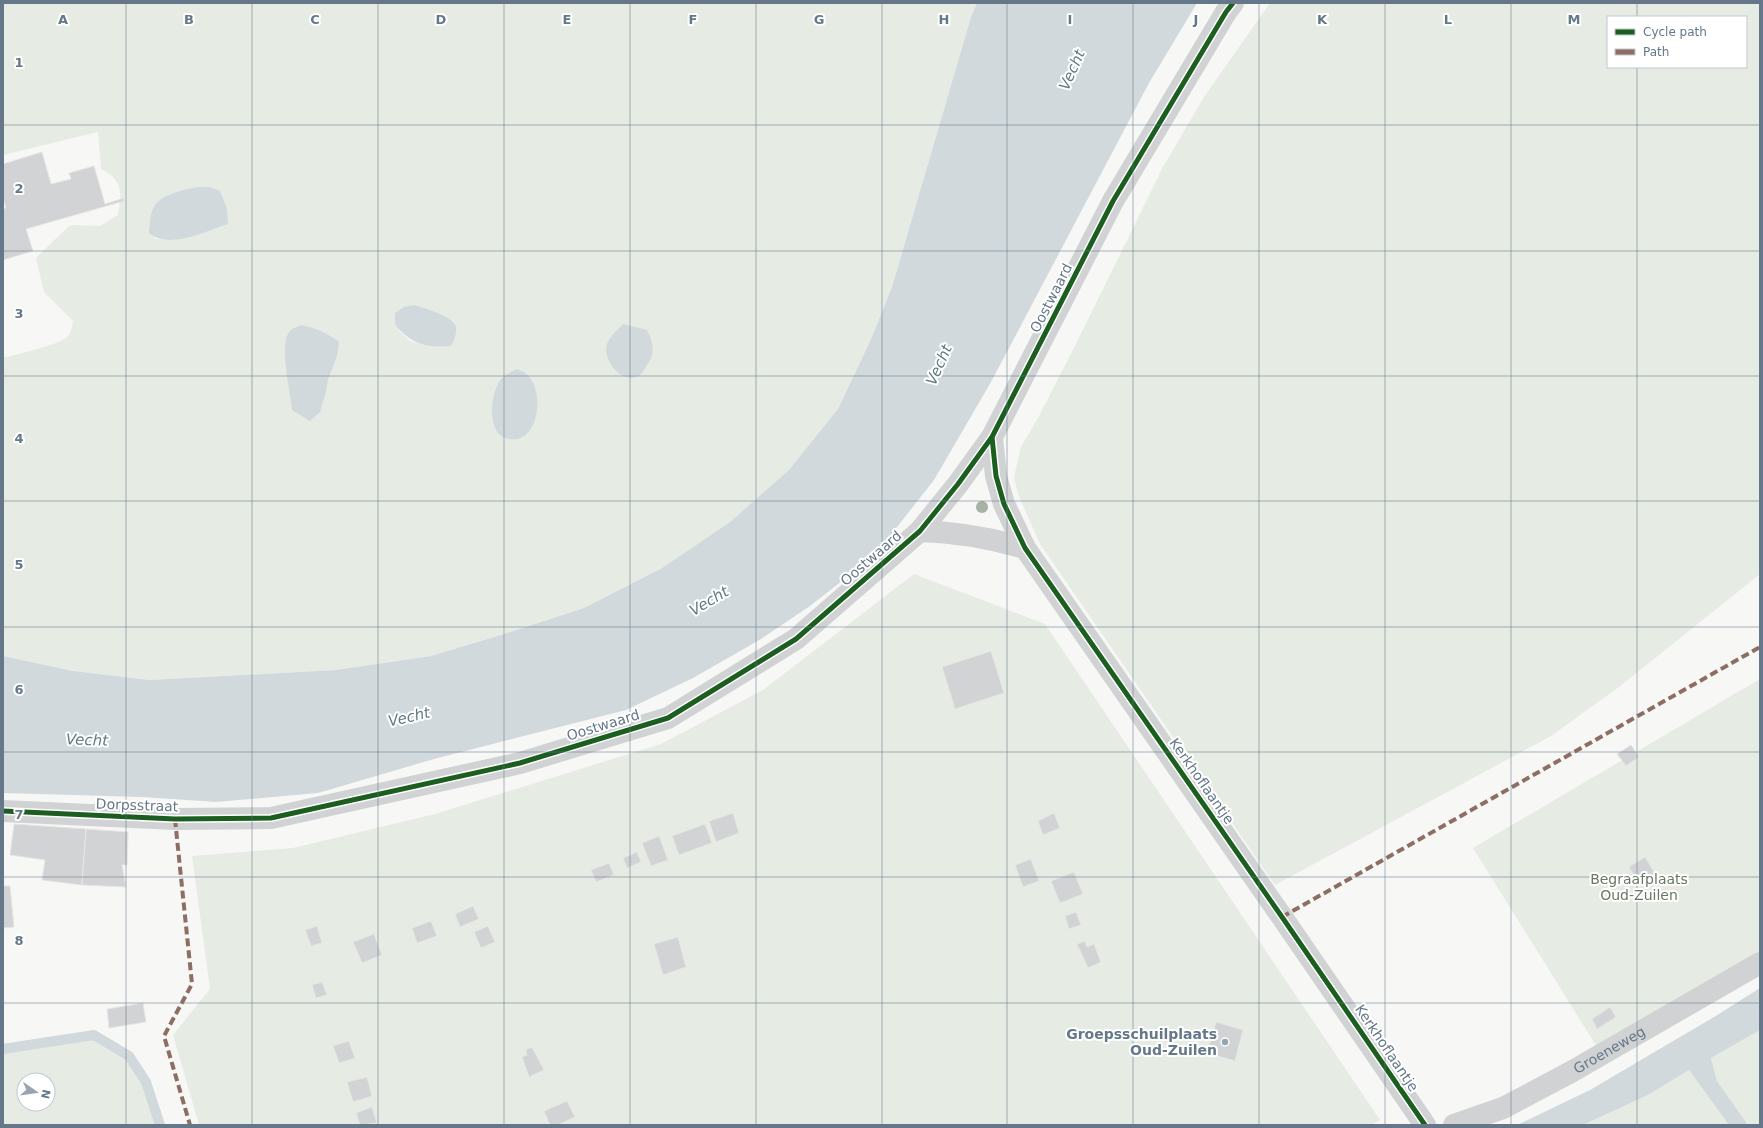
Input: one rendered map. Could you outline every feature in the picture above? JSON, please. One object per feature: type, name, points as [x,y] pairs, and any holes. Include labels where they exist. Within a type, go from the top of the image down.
[{"type":"street","name":"Oostwaard","points":[[271,818],[520,763],[668,718],[796,639],[920,531],[958,484],[992,437],[1113,202],[1226,12],[1233,3]]},
{"type":"street","name":"Kerkhoflaantje","points":[[992,437],[996,476],[1004,504],[1025,548],[1425,1125]]},
{"type":"street","points":[[920,531],[952,532],[983,537],[1025,548]]},
{"type":"street","name":"Dorpsstraat","points":[[3,811],[175,819],[271,818]]},
{"type":"street","name":"Groeneweg","points":[[1454,1125],[1503,1108],[1571,1072],[1760,963]]},
{"type":"green space","points":[[3,3],[977,3],[971,17],[892,287],[872,337],[838,409],[788,471],[730,522],[662,568],[584,608],[431,656],[336,670],[150,680],[73,671],[3,656],[3,358],[57,343],[68,336],[72,329],[73,321],[44,292],[36,258],[70,225],[100,226],[118,215],[120,193],[117,182],[114,178],[101,169],[98,132],[3,155]],"holes":[[[149,233],[178,240],[156,239]],[[397,329],[440,346],[425,345],[410,341]],[[337,356],[328,380],[326,392],[292,410],[291,394]]]},
{"type":"green space","points":[[1270,3],[1760,3],[1760,574],[1619,687],[1551,736],[1275,885],[1040,544],[1018,494],[1014,477],[1021,447],[1038,418],[1078,340],[1163,167],[1204,97]]},
{"type":"green space","points":[[914,574],[1045,624],[1380,1120],[1371,1125],[199,1125],[173,1035],[210,989],[192,856],[293,848],[435,814],[661,744],[763,690]]},
{"type":"green space","name":"Begraafplaats Oud-Zuilen","points":[[1760,679],[1760,952],[1597,1047],[1473,848]]},
{"type":"green space","points":[[1760,1030],[1760,1125],[1748,1125],[1717,1081],[1711,1058]]},
{"type":"green space","points":[[94,1035],[129,1056],[146,1082],[160,1125],[3,1125],[3,1049]]},
{"type":"green space","points":[[1689,1070],[1729,1125],[1583,1125],[1648,1095]]},
{"type":"water","name":"Vecht","points":[[977,3],[1197,3],[1149,83],[991,382],[934,480],[875,555],[810,606],[761,639],[693,678],[626,710],[434,759],[318,793],[216,802],[142,797],[3,793],[3,656],[73,671],[150,680],[336,670],[431,656],[584,608],[662,568],[730,522],[788,471],[838,409],[872,337],[892,287],[971,17]]},
{"type":"water","points":[[199,187],[210,187],[220,191],[227,209],[228,224],[188,238],[166,240],[157,238],[149,233],[152,211],[158,201],[169,195]]},
{"type":"water","points":[[414,305],[438,313],[450,319],[454,323],[456,332],[451,346],[432,346],[421,344],[415,342],[399,329],[395,323],[395,313],[404,307]]},
{"type":"water","points":[[623,324],[647,330],[653,348],[650,361],[640,375],[633,377],[627,377],[615,370],[610,364],[606,350],[608,341]]},
{"type":"water","points":[[301,325],[321,331],[339,342],[337,356],[328,380],[320,412],[310,421],[292,410],[286,369],[285,346],[287,337],[291,330]]},
{"type":"water","points":[[517,369],[524,372],[532,380],[536,390],[536,414],[528,433],[519,438],[509,439],[502,436],[497,431],[494,424],[492,416],[493,398],[500,381],[506,375]]},
{"type":"water","points":[[1760,988],[1760,1030],[1711,1058],[1717,1081],[1748,1125],[1729,1125],[1689,1070],[1648,1095],[1583,1125],[1517,1125],[1590,1090],[1714,1017]]},
{"type":"building","points":[[42,152],[51,184],[71,179],[69,173],[94,166],[105,204],[124,198],[124,201],[26,229],[33,251],[3,260],[3,209],[6,208],[3,198],[3,164]]},
{"type":"building","points":[[991,651],[1004,693],[955,709],[942,667]]},
{"type":"building","points":[[1631,745],[1639,757],[1626,766],[1617,754]]},
{"type":"building","points":[[733,813],[739,833],[716,842],[709,821]]},
{"type":"building","points":[[1054,813],[1060,828],[1043,835],[1038,821]]},
{"type":"building","points":[[14,824],[86,829],[82,885],[42,880],[45,860],[10,855]]},
{"type":"building","points":[[705,824],[712,843],[679,855],[672,836]]},
{"type":"building","points":[[86,829],[128,832],[127,865],[122,865],[126,887],[82,885]]},
{"type":"building","points":[[659,836],[668,860],[651,866],[642,843]]},
{"type":"building","points":[[637,852],[641,862],[627,868],[623,858]]},
{"type":"building","points":[[1645,857],[1656,875],[1640,885],[1629,867]]},
{"type":"building","points":[[1031,859],[1039,881],[1023,887],[1015,865]]},
{"type":"building","points":[[609,863],[614,875],[596,882],[591,870]]},
{"type":"building","points":[[1074,872],[1083,894],[1060,903],[1051,881]]},
{"type":"building","points":[[3,886],[10,886],[14,927],[3,928]]},
{"type":"building","points":[[473,906],[479,919],[460,927],[455,914]]},
{"type":"building","points":[[1076,912],[1081,925],[1069,929],[1065,916]]},
{"type":"building","points":[[431,921],[437,936],[417,943],[412,928]]},
{"type":"building","points":[[317,926],[322,943],[311,946],[305,930]]},
{"type":"building","points":[[488,926],[495,942],[481,948],[474,932]]},
{"type":"building","points":[[374,934],[382,955],[362,963],[353,942]]},
{"type":"building","points":[[678,937],[686,967],[663,975],[654,944]]},
{"type":"building","points":[[1085,941],[1087,947],[1094,944],[1101,962],[1088,968],[1077,944]]},
{"type":"building","points":[[322,982],[327,995],[316,998],[312,985]]},
{"type":"building","points":[[143,1003],[146,1022],[109,1028],[107,1009]]},
{"type":"building","points":[[1610,1007],[1616,1017],[1597,1029],[1592,1019]]},
{"type":"building","name":"Groepsschuilplaats Oud-Zuilen","points":[[1216,1022],[1243,1030],[1235,1061],[1207,1053]]},
{"type":"building","points":[[349,1041],[355,1058],[339,1063],[333,1046]]},
{"type":"building","points":[[532,1047],[544,1070],[529,1077],[522,1057],[527,1055],[526,1050]]},
{"type":"building","points":[[367,1077],[372,1096],[353,1102],[347,1082]]},
{"type":"building","points":[[567,1101],[575,1117],[558,1125],[550,1125],[544,1111]]},
{"type":"building","points":[[372,1107],[377,1123],[360,1125],[356,1113]]},
{"type":"waterway","points":[[3,1049],[94,1035],[129,1056],[146,1082],[160,1125]]},
{"type":"marked path","points":[[1282,917],[1760,647]]},
{"type":"marked path","points":[[175,819],[192,984],[164,1036],[190,1125]]},
{"type":"cycle path","points":[[3,811],[175,819],[271,818],[520,763],[668,718],[796,639],[920,531],[958,484],[992,437],[1113,201],[1226,12],[1233,3]]},
{"type":"cycle path","points":[[992,437],[996,476],[1004,504],[1025,548],[1425,1125]]},
{"type":"place","name":"Groepsschuilplaats Oud-Zuilen","points":[[1225,1042]]}]
